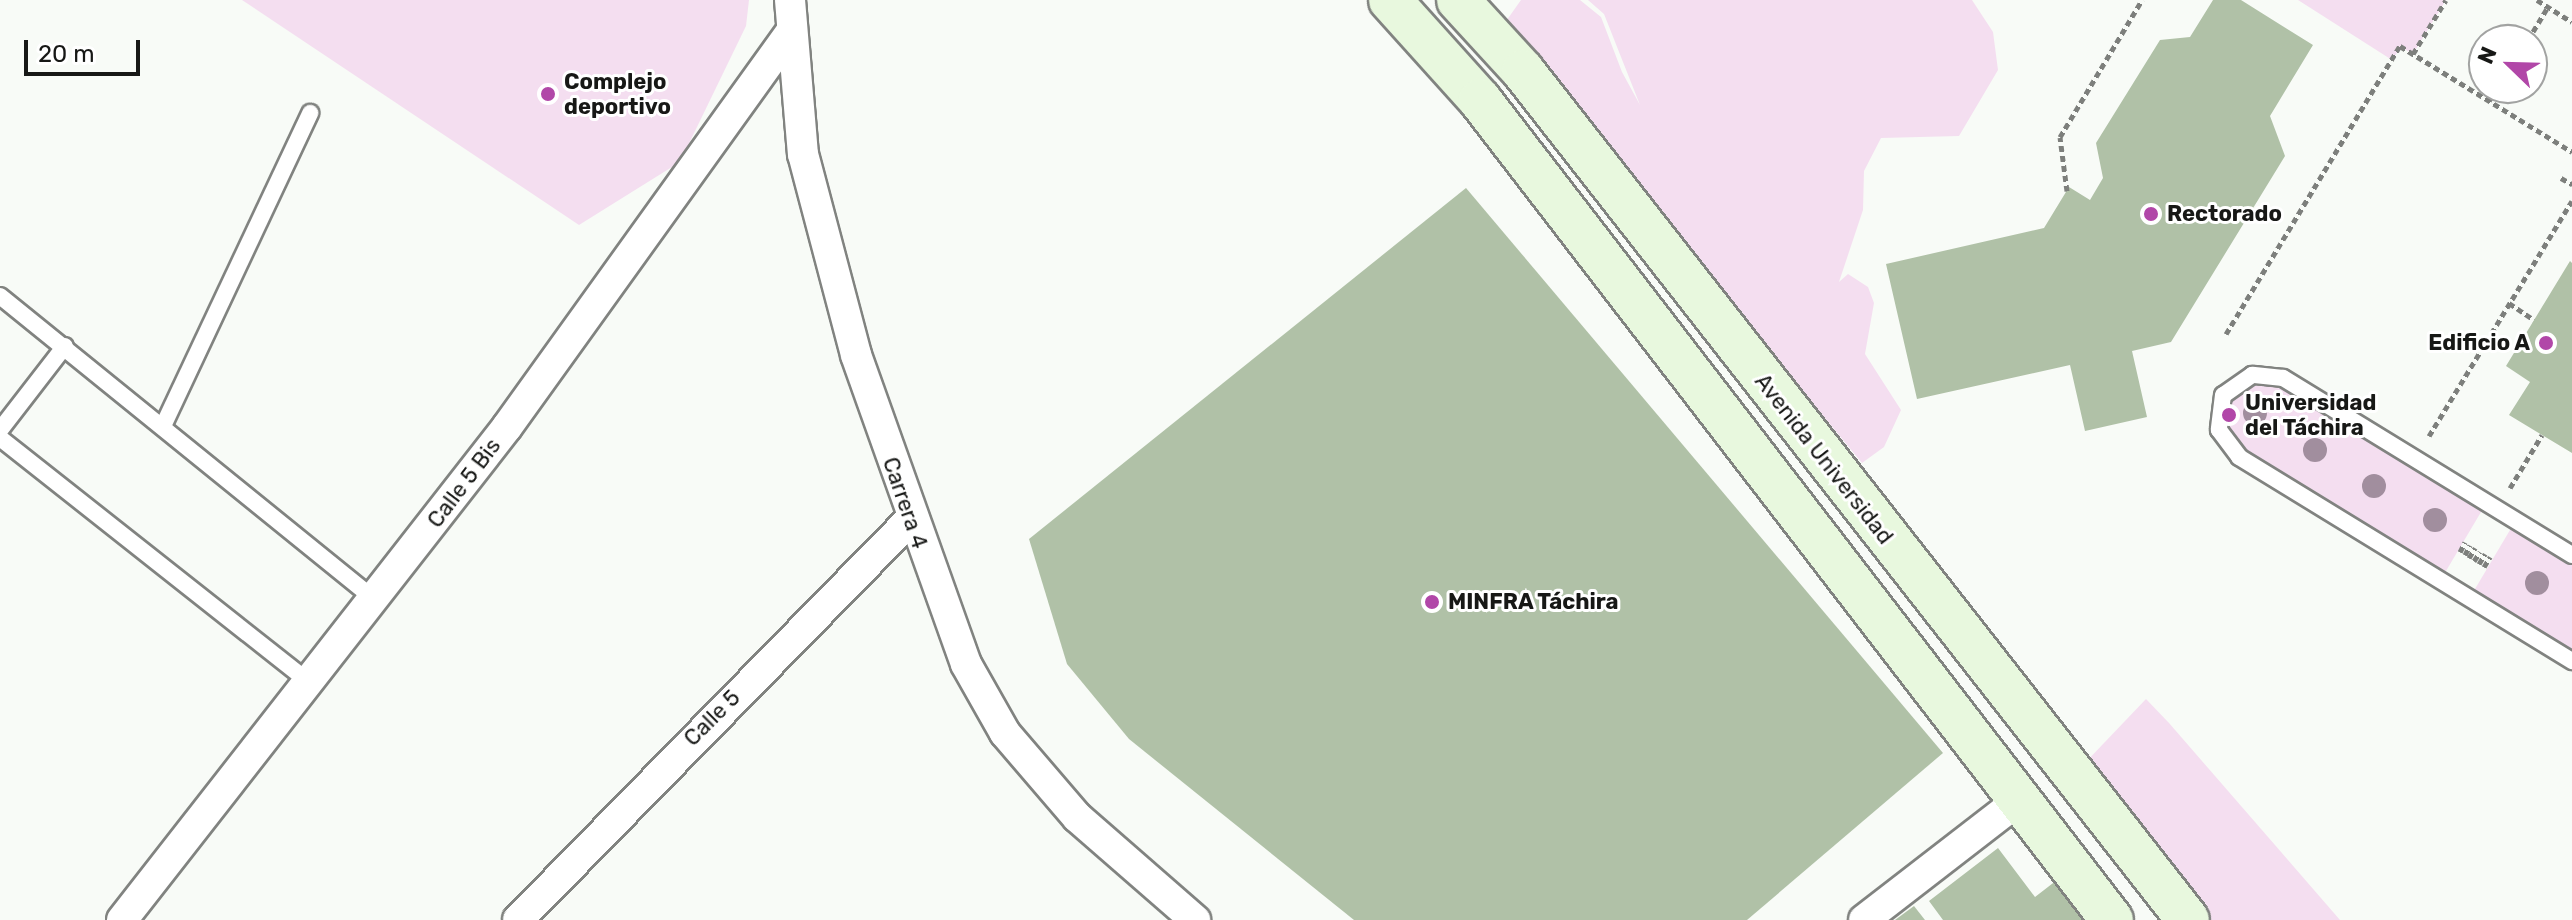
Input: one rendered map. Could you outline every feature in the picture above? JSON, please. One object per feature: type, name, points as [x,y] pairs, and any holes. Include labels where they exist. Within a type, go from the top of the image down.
[{"type":"street","name":"Carrera 4","points":[[790,0],[789,34],[803,154],[910,520],[966,664],[1005,733],[1077,817],[1195,920]]},
{"type":"street","points":[[1390,0],[1490,112],[2112,920]]},
{"type":"street","name":"Avenida Universidad","points":[[1458,0],[1523,71],[2188,920]]},
{"type":"street","name":"Calle 5 Bis","points":[[122,920],[306,680],[375,600],[651,234],[789,34]]},
{"type":"street","name":"Calle 5","points":[[518,920],[910,520]]},
{"type":"street","points":[[1864,920],[2019,800]]},
{"type":"lane","points":[[163,426],[310,113]]},
{"type":"lane","points":[[0,296],[375,600]]},
{"type":"lane","points":[[0,430],[65,346]]},
{"type":"lane","points":[[2572,555],[2283,378],[2252,375],[2223,395],[2219,430],[2239,457],[2572,661]]},
{"type":"lane","points":[[0,438],[306,680]]},
{"type":"path","points":[[2067,191],[2060,137],[2142,0]]},
{"type":"path","points":[[2413,54],[2446,0]]},
{"type":"path","points":[[2537,0],[2572,22]]},
{"type":"path","points":[[2538,24],[2548,7]]},
{"type":"path","points":[[2226,334],[2400,46],[2468,88]]},
{"type":"path","points":[[2494,104],[2572,152]]},
{"type":"path","points":[[2561,178],[2572,184]]},
{"type":"path","points":[[2423,445],[2572,201]]},
{"type":"path","points":[[2509,303],[2534,320]]},
{"type":"path","points":[[2494,488],[2505,496],[2542,435]]},
{"type":"path","points":[[2472,559],[2478,550]]},
{"type":"path","points":[[2472,559],[2478,550]]},
{"type":"path","points":[[2472,559],[2478,550]]},
{"type":"shaded area","name":"Complejo deportivo","points":[[242,0],[749,0],[746,26],[680,162],[579,225]]},
{"type":"shaded area","points":[[1521,0],[1580,0],[1601,17],[1622,72],[1640,105],[1604,14],[1588,0],[1972,0],[1993,32],[1998,70],[1959,136],[1881,138],[1864,171],[1863,210],[1839,282],[1848,274],[1868,287],[1874,303],[1865,354],[1901,410],[1884,447],[1862,463],[1527,57],[1504,24]]},
{"type":"shaded area","points":[[2298,0],[2446,0],[2413,54],[2401,47],[2392,60]]},
{"type":"shaded area","points":[[2253,381],[2286,385],[2484,507],[2443,576],[2242,453],[2224,428],[2227,398]]},
{"type":"shaded area","points":[[2513,525],[2572,561],[2572,655],[2472,594]]},
{"type":"shaded area","points":[[2146,699],[2340,920],[2210,920],[2083,765]]},
{"type":"building","name":"Rectorado","points":[[2213,0],[2241,0],[2313,45],[2270,116],[2285,156],[2171,342],[2132,351],[2147,417],[2085,431],[2070,365],[1917,399],[1886,264],[2044,228],[2069,187],[2090,200],[2103,178],[2096,143],[2160,40],[2190,37]]},
{"type":"building","name":"MINFRA Táchira","points":[[1466,188],[1943,753],[1747,920],[1354,920],[1129,739],[1067,664],[1029,539]]},
{"type":"building","name":"Edificio A","points":[[2570,261],[2572,453],[2509,415],[2530,382],[2506,366]]},
{"type":"building","points":[[1998,848],[2035,897],[2057,880],[2087,920],[1943,920],[1929,901]]},
{"type":"building","points":[[1914,906],[1925,920],[1895,920]]},
{"type":"place","name":"Complejo deportivo","points":[[548,94]]},
{"type":"place","name":"Rectorado","points":[[2151,214]]},
{"type":"place","name":"Edificio A","points":[[2546,343]]},
{"type":"place","name":"Universidad del Táchira","points":[[2229,415]]},
{"type":"place","name":"MINFRA Táchira","points":[[1432,602]]}]
